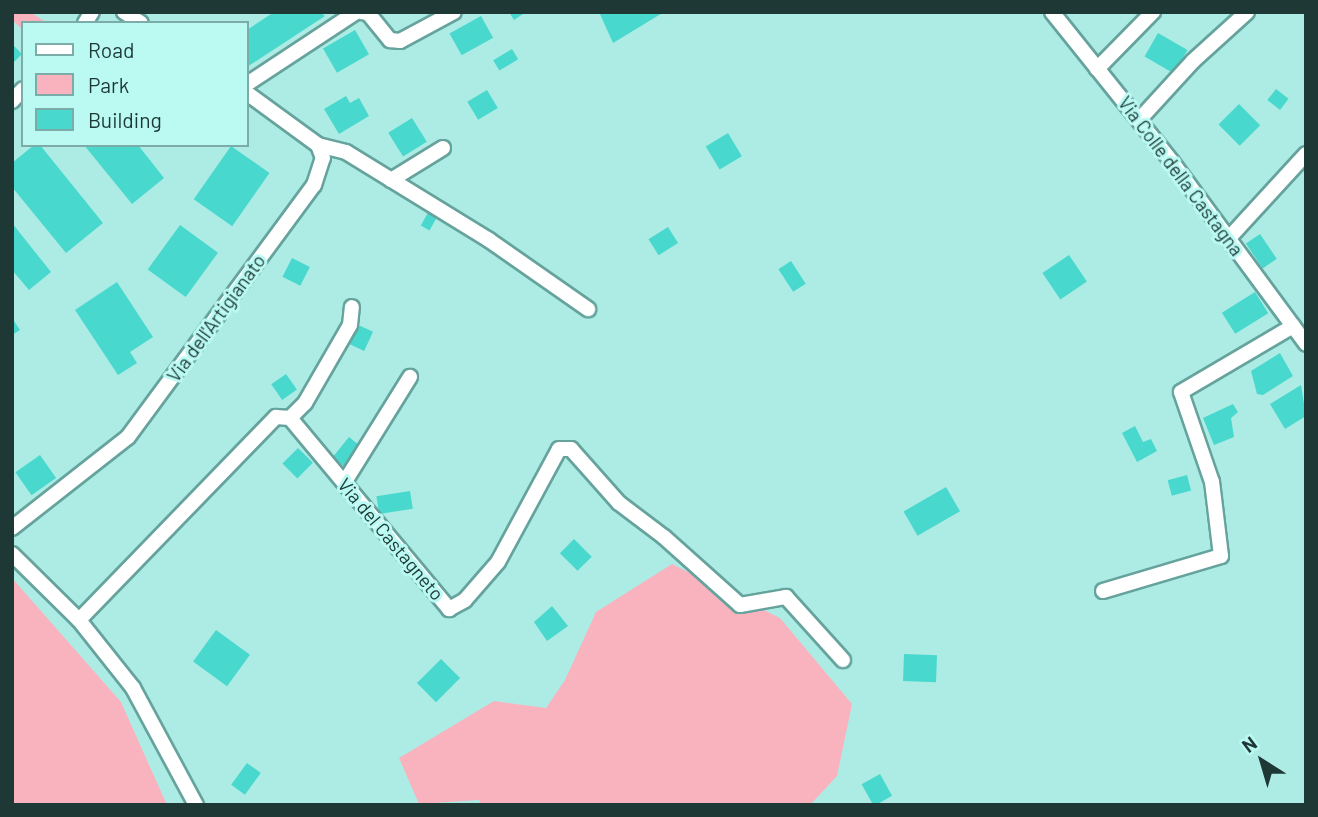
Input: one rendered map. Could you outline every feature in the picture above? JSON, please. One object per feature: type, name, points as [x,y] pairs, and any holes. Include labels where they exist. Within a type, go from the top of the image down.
[{"type":"street","points":[[248,83],[359,12],[368,13],[390,40],[400,41],[454,12]]},
{"type":"street","name":"Via Colle della Castagna","points":[[1052,12],[1139,120],[1306,344]]},
{"type":"street","points":[[1097,69],[1153,12]]},
{"type":"street","points":[[1139,120],[1193,61],[1247,12]]},
{"type":"street","points":[[248,94],[318,145],[346,152],[588,309]]},
{"type":"street","name":"Via dell'Artigianato","points":[[12,528],[128,437],[314,185],[323,158],[318,145]]},
{"type":"street","points":[[391,180],[443,148]]},
{"type":"street","points":[[1229,238],[1306,154]]},
{"type":"street","points":[[79,620],[276,417],[290,418],[305,403],[349,325],[352,307]]},
{"type":"street","points":[[1103,591],[1221,556],[1212,482],[1181,392],[1293,327]]},
{"type":"street","points":[[343,481],[410,377]]},
{"type":"street","name":"Via del Castagneto","points":[[290,418],[449,610],[466,600],[498,562],[559,449],[571,449],[619,503],[740,605],[786,597],[843,660]]},
{"type":"street","points":[[12,554],[79,620],[133,688],[196,805]]},
{"type":"green space","points":[[12,12],[30,12],[44,21],[21,21],[21,28],[12,20]]},
{"type":"green space","points":[[672,564],[780,618],[852,704],[837,776],[810,805],[481,805],[479,800],[419,804],[399,758],[494,701],[546,708],[565,680],[596,612]]},
{"type":"green space","points":[[12,578],[121,702],[167,805],[12,805]]},
{"type":"building","points":[[274,12],[320,12],[325,16],[248,66],[248,29]]},
{"type":"building","points":[[509,12],[526,12],[514,20]]},
{"type":"building","points":[[599,12],[664,12],[613,43]]},
{"type":"building","points":[[481,16],[493,38],[462,55],[450,33]]},
{"type":"building","points":[[355,30],[369,54],[337,73],[323,48]]},
{"type":"building","points":[[1158,33],[1187,50],[1174,73],[1144,56]]},
{"type":"building","points":[[12,44],[21,55],[12,64]]},
{"type":"building","points":[[512,49],[518,59],[499,71],[493,60]]},
{"type":"building","points":[[1276,89],[1289,99],[1280,110],[1267,100]]},
{"type":"building","points":[[487,90],[498,108],[478,120],[467,102]]},
{"type":"building","points":[[346,96],[350,103],[359,98],[369,116],[339,134],[324,109]]},
{"type":"building","points":[[1239,104],[1260,125],[1240,146],[1218,125]]},
{"type":"building","points":[[412,118],[427,142],[403,157],[388,133]]},
{"type":"building","points":[[728,133],[742,156],[720,170],[706,146]]},
{"type":"building","points":[[32,147],[42,147],[103,223],[66,253],[12,187],[12,163]]},
{"type":"building","points":[[86,147],[140,147],[164,178],[132,204]]},
{"type":"building","points":[[230,147],[270,173],[232,226],[194,199]]},
{"type":"building","points":[[430,209],[439,214],[430,230],[421,226]]},
{"type":"building","points":[[12,223],[51,272],[29,290],[12,270]]},
{"type":"building","points":[[180,225],[218,253],[186,297],[148,269]]},
{"type":"building","points":[[668,227],[678,243],[659,255],[648,239]]},
{"type":"building","points":[[1260,234],[1277,259],[1263,268],[1246,244]]},
{"type":"building","points":[[1069,255],[1087,282],[1060,299],[1042,273]]},
{"type":"building","points":[[292,258],[310,267],[300,286],[282,277]]},
{"type":"building","points":[[791,261],[806,284],[793,292],[778,269]]},
{"type":"building","points":[[117,282],[153,337],[130,352],[137,363],[118,375],[75,310]]},
{"type":"building","points":[[1255,292],[1268,313],[1235,334],[1222,313]]},
{"type":"building","points":[[12,318],[20,330],[12,335]]},
{"type":"building","points":[[354,323],[373,332],[364,351],[345,342]]},
{"type":"building","points":[[1280,353],[1293,376],[1263,395],[1257,394],[1251,371]]},
{"type":"building","points":[[286,374],[297,390],[282,400],[271,384]]},
{"type":"building","points":[[1301,385],[1306,416],[1285,429],[1270,404]]},
{"type":"building","points":[[1233,404],[1238,412],[1231,418],[1234,437],[1214,445],[1203,418]]},
{"type":"building","points":[[1135,426],[1143,442],[1151,439],[1157,451],[1137,462],[1122,433]]},
{"type":"building","points":[[349,437],[360,446],[344,466],[333,457]]},
{"type":"building","points":[[298,448],[313,463],[297,478],[282,464]]},
{"type":"building","points":[[40,455],[56,478],[31,495],[15,472]]},
{"type":"building","points":[[1187,475],[1191,490],[1172,496],[1168,480]]},
{"type":"building","points":[[946,487],[960,511],[918,536],[904,512]]},
{"type":"building","points":[[410,491],[413,509],[379,514],[376,496]]},
{"type":"building","points":[[574,539],[592,557],[578,571],[560,553]]},
{"type":"building","points":[[552,606],[568,626],[547,641],[534,622]]},
{"type":"building","points":[[216,630],[250,655],[227,686],[193,662]]},
{"type":"building","points":[[904,654],[937,655],[936,682],[903,681]]},
{"type":"building","points":[[441,659],[460,678],[436,702],[417,683]]},
{"type":"building","points":[[247,763],[261,773],[245,795],[231,785]]},
{"type":"building","points":[[880,774],[892,796],[873,805],[862,784]]}]
